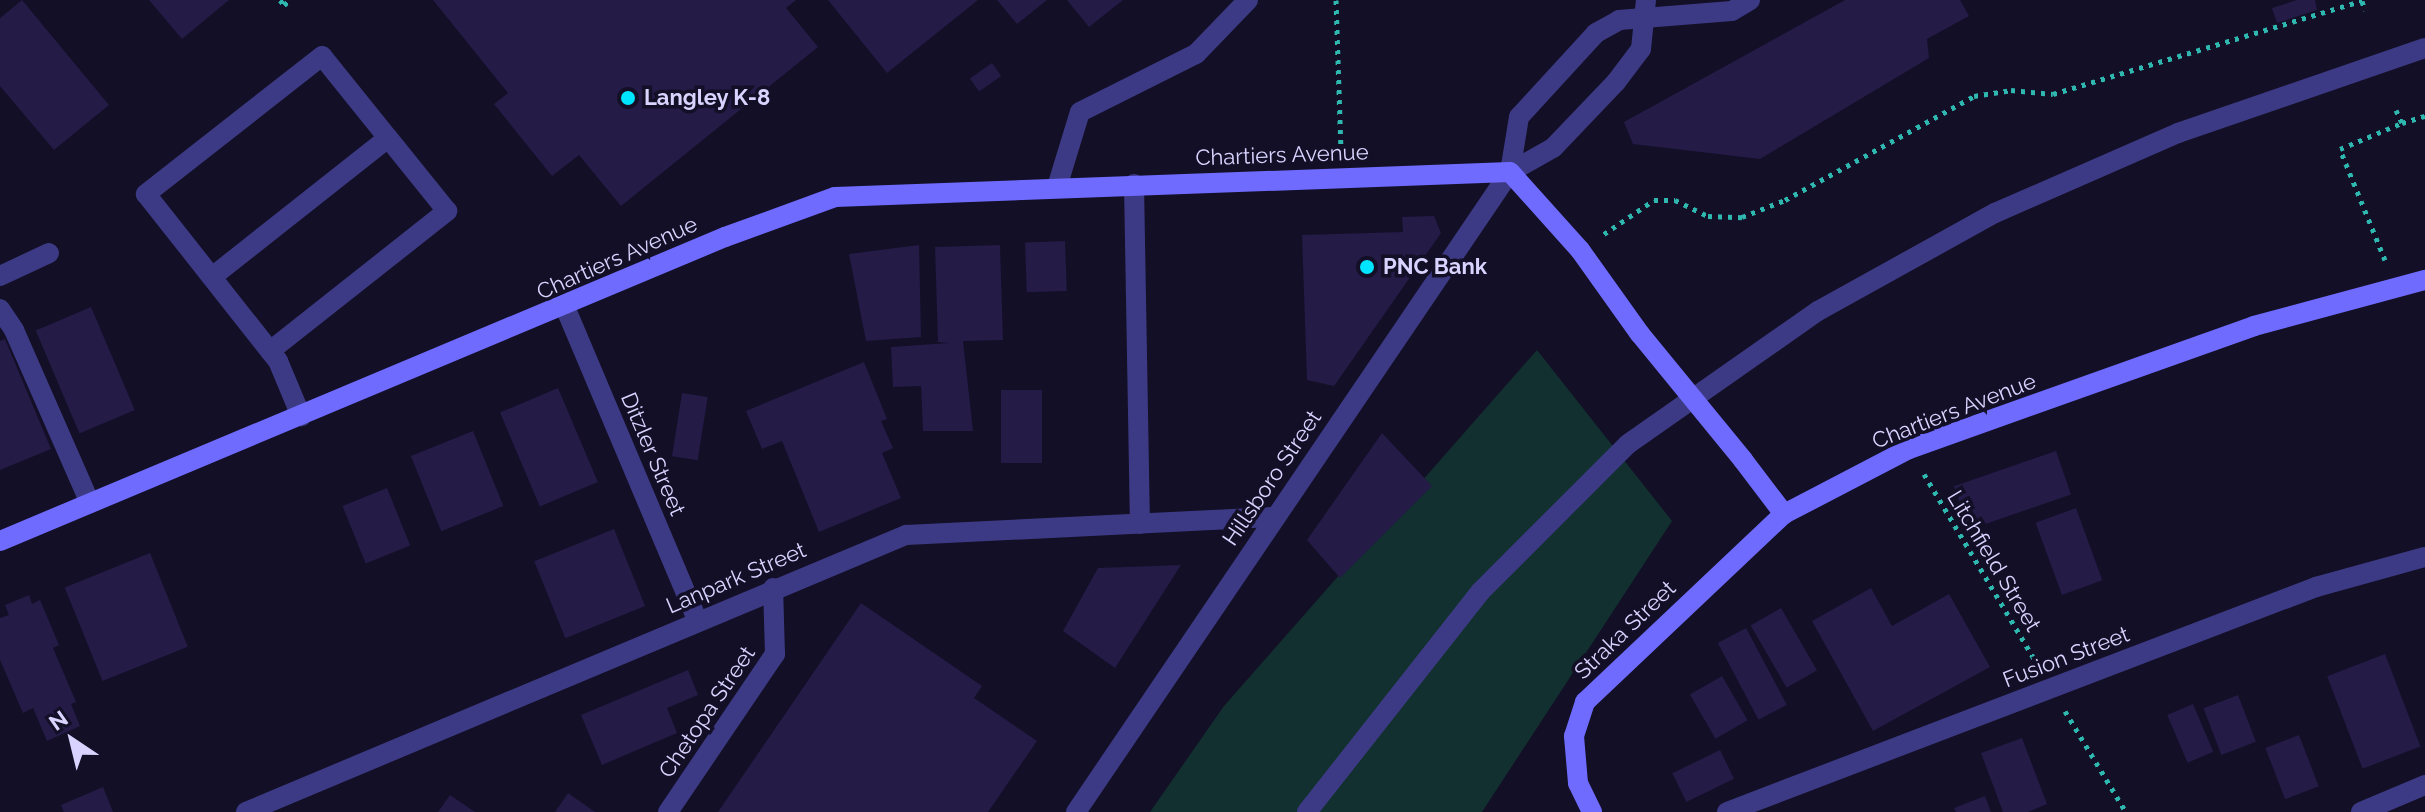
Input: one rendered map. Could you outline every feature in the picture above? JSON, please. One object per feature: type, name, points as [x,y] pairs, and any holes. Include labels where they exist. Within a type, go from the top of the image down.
[{"type":"street","points":[[1057,187],[1080,112],[1196,54],[1248,0]]},
{"type":"street","name":"Hillsboro Street","points":[[1076,812],[1510,172],[1519,117],[1596,33],[1619,20],[1647,8],[1732,11],[1750,0]]},
{"type":"street","name":"Hillsboro Street","points":[[1510,172],[1553,148],[1616,82],[1641,49],[1647,8]]},
{"type":"street","points":[[1307,812],[1480,592],[1628,444],[1818,311],[1995,213],[2164,139],[2425,48]]},
{"type":"street","points":[[270,351],[447,211],[322,56],[146,194],[270,351],[301,416]]},
{"type":"street","points":[[212,277],[388,138]]},
{"type":"street","points":[[1510,172],[1580,250],[1640,334],[1784,514]]},
{"type":"street","name":"Chartiers Avenue","points":[[0,541],[565,307],[725,237],[835,197],[1510,172]]},
{"type":"street","points":[[1134,184],[1140,524]]},
{"type":"street","points":[[0,276],[49,253]]},
{"type":"street","name":"Chartiers Avenue","points":[[1784,514],[1909,449],[2254,326],[2425,280]]},
{"type":"street","name":"Ditzler Street","points":[[565,307],[697,620]]},
{"type":"street","points":[[0,309],[14,330],[90,503]]},
{"type":"street","name":"Straka Street","points":[[1592,812],[1578,783],[1574,736],[1585,702],[1784,514]]},
{"type":"street","name":"Lanpark Street","points":[[252,810],[773,588],[906,535],[1274,517]]},
{"type":"street","name":"Fusion Street","points":[[1727,812],[2316,587],[2425,557]]},
{"type":"street","name":"Chetopa Street","points":[[668,812],[775,654],[773,588]]},
{"type":"street","points":[[2361,812],[2425,785]]},
{"type":"path","points":[[280,0],[284,5],[290,0]]},
{"type":"path","points":[[1336,0],[1342,177]]},
{"type":"path","points":[[1620,223],[1654,200],[1675,200],[1708,216],[1742,217],[1785,200],[1974,96],[2011,90],[2053,94],[2362,1],[2365,11]]},
{"type":"path","points":[[2396,110],[2402,123]]},
{"type":"path","points":[[2379,243],[2340,149],[2425,116]]},
{"type":"path","name":"Litchfield Street","points":[[1909,449],[2126,812]]},
{"type":"green space","points":[[1537,350],[1672,521],[1482,812],[1150,812],[1224,706]]},
{"type":"building","points":[[22,0],[109,105],[54,150],[0,86],[0,18]]},
{"type":"building","points":[[149,0],[229,0],[182,39]]},
{"type":"building","name":"Langley K-8","points":[[433,0],[796,0],[786,8],[818,47],[621,206],[579,155],[552,176],[494,104],[508,93]]},
{"type":"building","points":[[828,0],[978,0],[887,73]]},
{"type":"building","points":[[997,0],[1047,0],[1017,24]]},
{"type":"building","points":[[1067,0],[1123,0],[1089,27]]},
{"type":"building","points":[[1845,0],[1960,0],[1969,16],[1927,39],[1929,58],[1760,159],[1633,144],[1624,122]]},
{"type":"building","points":[[2297,0],[2315,0],[2317,10],[2277,23],[2272,8]]},
{"type":"building","points":[[992,63],[1001,76],[979,92],[970,78]]},
{"type":"building","points":[[1434,216],[1441,233],[1334,386],[1307,380],[1302,235],[1403,232],[1402,217]]},
{"type":"building","points":[[1065,241],[1067,291],[1027,292],[1025,242]]},
{"type":"building","points":[[919,245],[921,337],[866,341],[849,254]]},
{"type":"building","points":[[1000,245],[1003,340],[963,341],[973,431],[923,431],[921,386],[893,387],[891,347],[949,343],[938,342],[935,247]]},
{"type":"building","points":[[91,307],[135,410],[80,434],[36,330]]},
{"type":"building","points":[[5,339],[51,449],[0,470],[0,341]]},
{"type":"building","points":[[864,362],[887,419],[881,421],[893,448],[882,453],[901,498],[819,532],[782,441],[762,449],[746,411]]},
{"type":"building","points":[[558,388],[598,482],[540,507],[500,413]]},
{"type":"building","points":[[1001,390],[1042,390],[1042,463],[1001,463]]},
{"type":"building","points":[[682,393],[708,397],[698,460],[672,456]]},
{"type":"building","points":[[473,431],[503,506],[441,531],[411,456]]},
{"type":"building","points":[[1382,433],[1432,486],[1340,578],[1307,540]]},
{"type":"building","points":[[2056,451],[2071,494],[1969,530],[1954,486]]},
{"type":"building","points":[[387,488],[410,545],[366,563],[342,506]]},
{"type":"building","points":[[2076,508],[2102,580],[2062,595],[2036,523]]},
{"type":"building","points":[[614,529],[645,606],[565,638],[534,561]]},
{"type":"building","points":[[150,553],[188,647],[103,681],[65,587]]},
{"type":"building","points":[[1181,565],[1115,668],[1063,631],[1098,568]]},
{"type":"building","points":[[1871,588],[1892,626],[1949,594],[1990,667],[1873,731],[1812,621]]},
{"type":"building","points":[[29,595],[32,604],[40,600],[59,645],[53,648],[76,702],[71,704],[80,726],[47,741],[33,708],[23,713],[0,660],[0,618],[9,615],[5,605]]},
{"type":"building","points":[[861,603],[982,686],[974,698],[1037,741],[988,812],[718,812]]},
{"type":"building","points":[[1781,608],[1817,670],[1787,688],[1751,626]]},
{"type":"building","points":[[1746,628],[1787,705],[1759,720],[1718,643]]},
{"type":"building","points":[[2385,654],[2420,746],[2363,769],[2327,676]]},
{"type":"building","points":[[688,670],[698,695],[667,708],[677,733],[602,765],[581,715]]},
{"type":"building","points":[[1722,676],[1748,720],[1715,739],[1690,694]]},
{"type":"building","points":[[2238,695],[2256,742],[2221,755],[2203,708]]},
{"type":"building","points":[[2193,704],[2213,752],[2188,763],[2167,715]]},
{"type":"building","points":[[2299,735],[2319,786],[2285,799],[2265,748]]},
{"type":"building","points":[[2022,738],[2047,804],[2028,812],[2003,812],[1981,753]]},
{"type":"building","points":[[1720,750],[1734,779],[1686,802],[1672,773]]},
{"type":"building","points":[[103,787],[113,812],[64,812],[61,805]]},
{"type":"building","points":[[568,793],[595,812],[555,812]]},
{"type":"building","points":[[450,795],[475,812],[438,812]]},
{"type":"building","points":[[1985,796],[1991,812],[1956,812],[1954,808]]},
{"type":"place","name":"Langley K-8","points":[[628,98]]},
{"type":"place","name":"PNC Bank","points":[[1367,267]]}]
